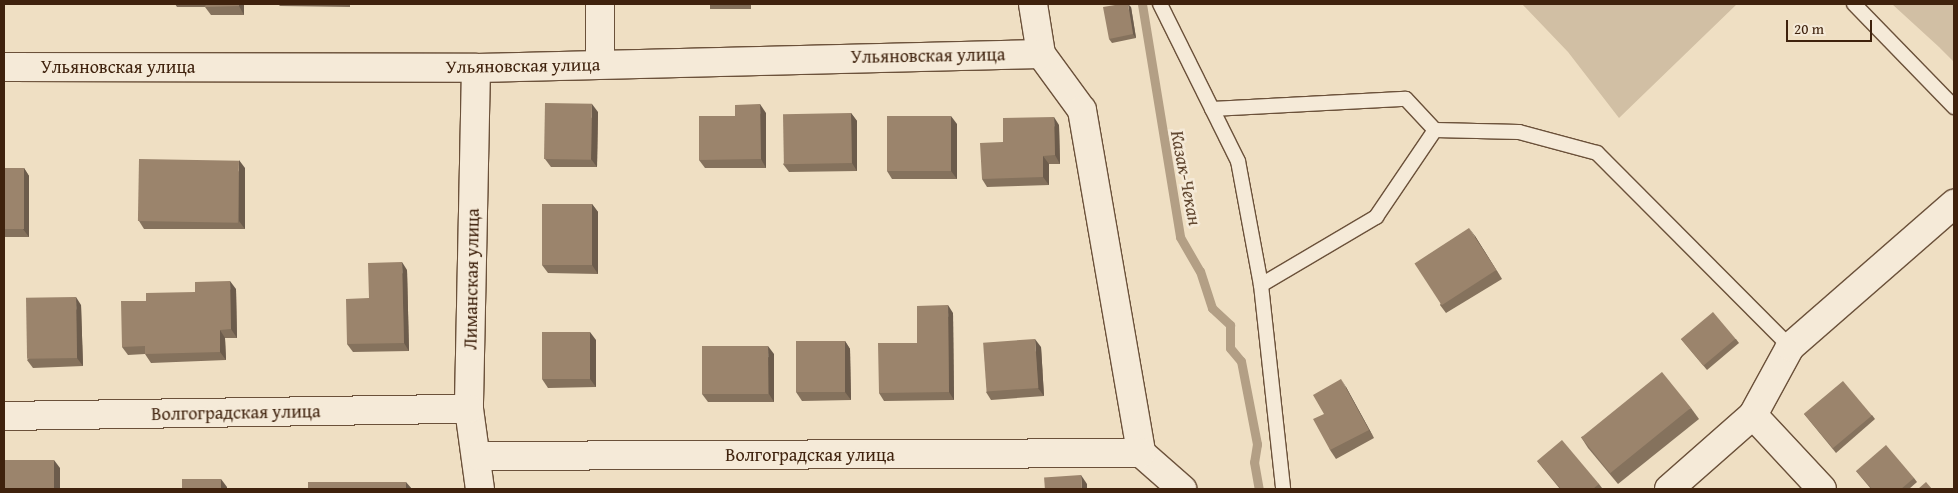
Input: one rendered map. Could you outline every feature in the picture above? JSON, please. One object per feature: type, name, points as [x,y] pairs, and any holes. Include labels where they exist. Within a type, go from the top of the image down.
[{"type":"street","points":[[600,4],[600,64]]},
{"type":"street","points":[[1033,4],[1041,54],[1082,110],[1141,453],[1182,489]]},
{"type":"street","name":"Ульяновская улица","points":[[4,67],[476,68],[1041,54]]},
{"type":"street","name":"Лиманская улица","points":[[476,68],[469,409],[479,456],[480,489]]},
{"type":"street","points":[[1669,489],[1754,415],[1790,347],[1954,204]]},
{"type":"street","name":"Волгоградская улица","points":[[4,416],[469,409]]},
{"type":"street","points":[[1754,415],[1822,489]]},
{"type":"street","name":"Волгоградская улица","points":[[479,456],[1141,453]]},
{"type":"lane","points":[[1160,4],[1238,160],[1261,285],[1283,489]]},
{"type":"lane","points":[[1854,4],[1954,108]]},
{"type":"lane","points":[[1212,109],[1406,99],[1435,130],[1520,132],[1597,153],[1790,347]]},
{"type":"lane","points":[[1261,285],[1376,217],[1435,130]]},
{"type":"shaded area","points":[[1522,4],[1737,4],[1619,118],[1568,52]]},
{"type":"shaded area","points":[[1892,4],[1954,4],[1954,62],[1939,47]]},
{"type":"building","points":[[206,4],[239,4],[239,6],[205,7]]},
{"type":"building","points":[[1128,4],[1133,34],[1109,39],[1103,7]]},
{"type":"building","points":[[545,103],[592,104],[591,160],[544,159]]},
{"type":"building","points":[[760,104],[761,159],[699,160],[699,116],[735,116],[735,105]]},
{"type":"building","points":[[851,113],[852,163],[784,164],[783,114]]},
{"type":"building","points":[[887,116],[951,116],[951,171],[887,171]]},
{"type":"building","points":[[1054,117],[1055,155],[1043,156],[1043,177],[982,179],[980,143],[1003,142],[1003,118]]},
{"type":"building","points":[[139,159],[239,161],[238,223],[138,221]]},
{"type":"building","points":[[4,168],[24,168],[24,229],[4,229]]},
{"type":"building","points":[[542,204],[592,204],[592,265],[542,265]]},
{"type":"building","points":[[1469,228],[1496,270],[1442,305],[1414,263]]},
{"type":"building","points":[[402,262],[404,343],[347,344],[346,299],[369,298],[368,263]]},
{"type":"building","points":[[230,281],[231,329],[220,330],[220,352],[145,354],[145,346],[122,347],[121,301],[146,301],[146,293],[195,292],[195,282]]},
{"type":"building","points":[[76,297],[77,358],[27,359],[26,298]]},
{"type":"building","points":[[948,305],[949,392],[879,393],[878,343],[917,343],[917,306]]},
{"type":"building","points":[[1713,312],[1735,339],[1703,366],[1681,339]]},
{"type":"building","points":[[542,332],[590,332],[590,379],[542,379]]},
{"type":"building","points":[[1035,339],[1038,388],[987,392],[983,343]]},
{"type":"building","points":[[796,341],[845,341],[845,392],[796,392]]},
{"type":"building","points":[[702,346],[768,346],[768,394],[702,394]]},
{"type":"building","points":[[1662,372],[1691,408],[1610,473],[1581,437]]},
{"type":"building","points":[[1341,379],[1369,430],[1330,450],[1313,419],[1324,414],[1313,395]]},
{"type":"building","points":[[1843,381],[1872,415],[1833,448],[1804,414]]},
{"type":"building","points":[[1562,440],[1599,484],[1593,489],[1561,489],[1537,461]]},
{"type":"building","points":[[1886,445],[1914,478],[1901,489],[1872,489],[1856,471]]},
{"type":"building","points":[[4,460],[54,460],[54,489],[4,489]]},
{"type":"building","points":[[1081,475],[1082,489],[1045,489],[1044,478]]},
{"type":"building","points":[[182,479],[221,479],[221,489],[182,489]]},
{"type":"building","points":[[308,482],[406,482],[406,489],[308,489]]},
{"type":"building","points":[[1926,482],[1932,489],[1918,489]]},
{"type":"waterway","name":"Казак-Чекан","points":[[1142,4],[1180,237],[1200,271],[1212,308],[1230,325],[1230,348],[1241,361],[1257,444],[1254,462],[1259,489]]}]
